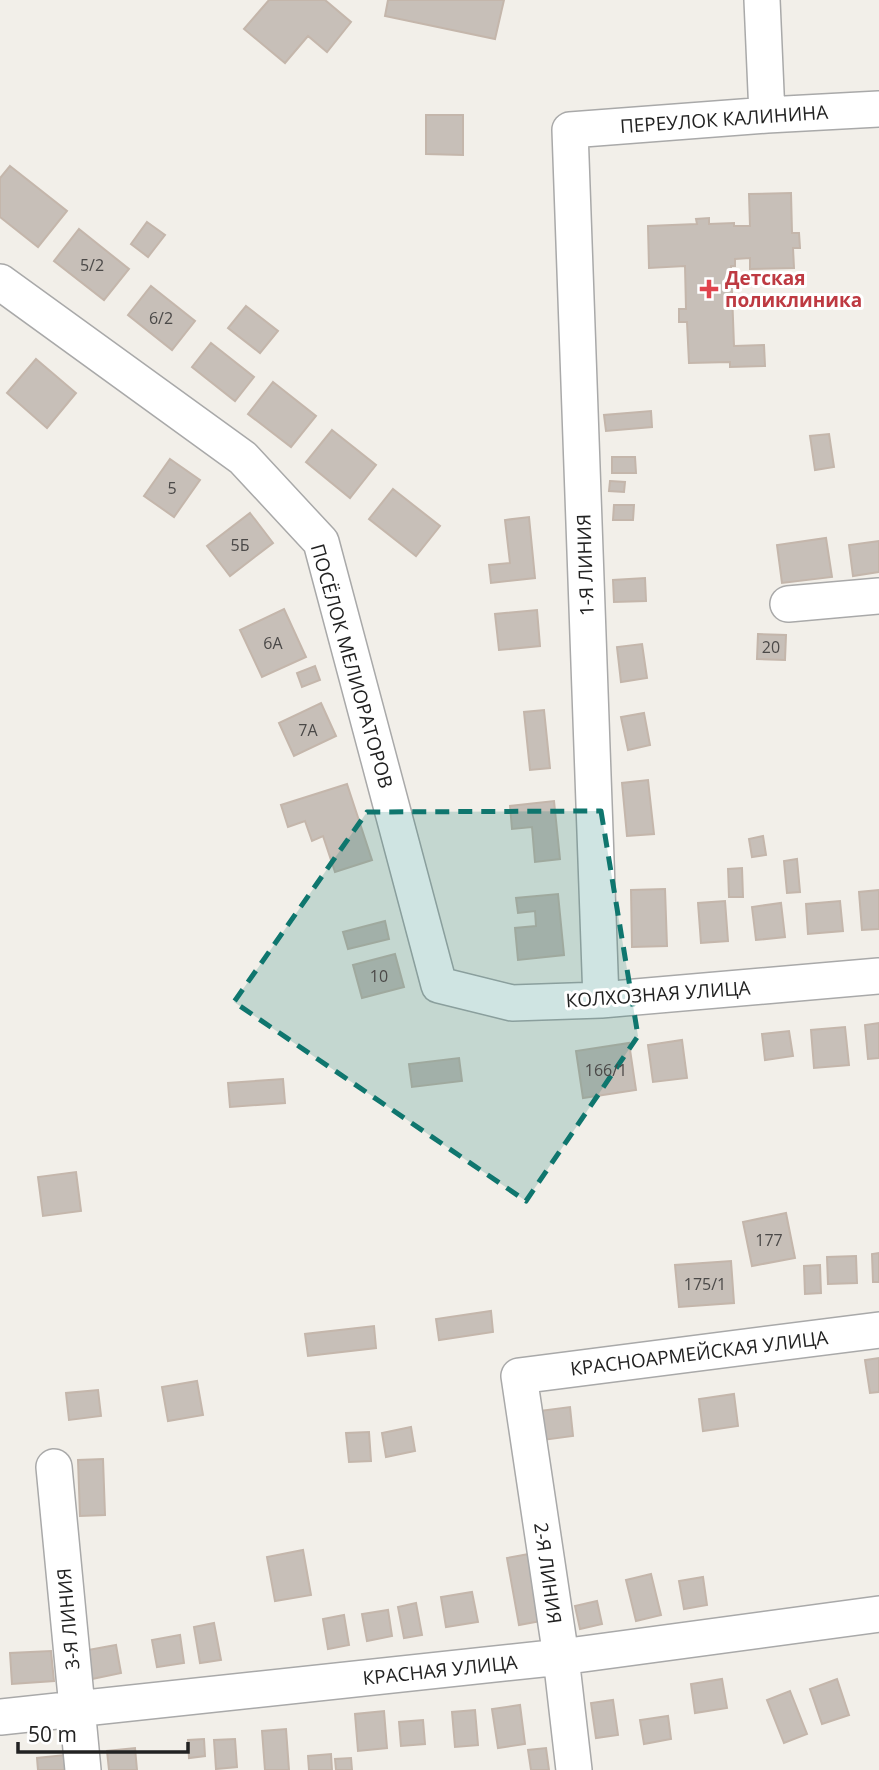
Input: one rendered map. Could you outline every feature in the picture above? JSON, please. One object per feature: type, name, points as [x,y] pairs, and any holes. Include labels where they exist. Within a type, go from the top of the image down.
[{"type":"street","points":[[762,0],[767,115]]},
{"type":"street","name":"ПЕРЕУЛОК КАЛИНИНА","points":[[570,130],[879,109]]},
{"type":"street","name":"1-Я ЛИНИЯ","points":[[570,130],[601,1000]]},
{"type":"street","name":"ПОСЁЛОК МЕЛИОРАТОРОВ","points":[[0,282],[243,458],[321,542],[439,985]]},
{"type":"street","points":[[788,604],[879,596]]},
{"type":"street","name":"КОЛХОЗНАЯ УЛИЦА","points":[[439,985],[512,1003],[601,1000],[879,976]]},
{"type":"street","name":"КРАСНОАРМЕЙСКАЯ УЛИЦА","points":[[519,1376],[879,1330]]},
{"type":"street","name":"2-Я ЛИНИЯ","points":[[519,1376],[561,1657],[574,1770]]},
{"type":"street","name":"3-Я ЛИНИЯ","points":[[54,1467],[83,1770]]},
{"type":"street","name":"КРАСНАЯ УЛИЦА","points":[[0,1717],[561,1657],[879,1614]]},
{"type":"highlighted area","points":[[601,811],[638,1036],[526,1201],[234,1002],[367,812]]},
{"type":"building","points":[[269,0],[325,0],[351,22],[327,52],[308,36],[285,63],[244,29]]},
{"type":"building","points":[[388,0],[504,0],[495,39],[385,16]]},
{"type":"building","points":[[426,115],[463,115],[463,155],[426,154]]},
{"type":"building","points":[[10,166],[67,211],[38,247],[0,217],[0,178]]},
{"type":"building","name":"Детская поликлиника","points":[[791,193],[792,233],[799,233],[800,248],[793,248],[794,268],[750,269],[750,258],[735,259],[735,266],[731,266],[734,346],[764,345],[765,366],[730,367],[730,362],[689,363],[687,322],[679,322],[679,309],[686,309],[685,266],[649,268],[648,226],[697,224],[696,219],[709,218],[709,224],[734,223],[734,226],[750,226],[749,194]]},
{"type":"building","points":[[147,222],[165,235],[148,257],[131,244]]},
{"type":"building","points":[[79,229],[129,269],[104,300],[54,261]]},
{"type":"building","points":[[151,286],[195,321],[172,350],[128,315]]},
{"type":"building","points":[[246,306],[278,331],[260,353],[228,328]]},
{"type":"building","points":[[211,343],[254,377],[235,401],[192,367]]},
{"type":"building","points":[[36,359],[76,393],[47,428],[7,393]]},
{"type":"building","points":[[273,382],[316,416],[291,447],[248,414]]},
{"type":"building","points":[[651,411],[652,427],[606,431],[604,415]]},
{"type":"building","points":[[332,430],[376,465],[350,498],[306,462]]},
{"type":"building","points":[[829,434],[834,467],[815,470],[810,436]]},
{"type":"building","points":[[612,457],[635,457],[636,473],[612,473]]},
{"type":"building","points":[[170,459],[200,480],[174,517],[144,496]]},
{"type":"building","points":[[610,481],[625,482],[624,492],[609,491]]},
{"type":"building","points":[[393,489],[440,526],[416,556],[369,519]]},
{"type":"building","points":[[614,505],[634,505],[633,520],[613,520]]},
{"type":"building","points":[[250,513],[273,543],[230,576],[207,546]]},
{"type":"building","points":[[529,517],[535,578],[491,583],[489,565],[510,563],[505,520]]},
{"type":"building","points":[[826,538],[832,577],[782,583],[777,545]]},
{"type":"building","points":[[879,541],[879,572],[853,576],[849,545]]},
{"type":"building","points":[[645,578],[646,601],[614,602],[613,580]]},
{"type":"building","points":[[284,609],[306,657],[262,677],[240,630]]},
{"type":"building","points":[[537,610],[540,646],[499,650],[495,614]]},
{"type":"building","points":[[758,634],[786,635],[785,660],[757,659]]},
{"type":"building","points":[[642,644],[647,678],[621,682],[617,647]]},
{"type":"building","points":[[315,666],[320,680],[302,687],[297,673]]},
{"type":"building","points":[[321,703],[336,736],[294,756],[279,723]]},
{"type":"building","points":[[544,710],[550,768],[530,770],[524,712]]},
{"type":"building","points":[[644,713],[650,745],[628,750],[621,717]]},
{"type":"building","points":[[648,780],[654,834],[627,836],[622,783]]},
{"type":"building","points":[[347,784],[372,860],[335,872],[323,836],[312,841],[305,821],[288,827],[281,805]]},
{"type":"building","points":[[554,801],[560,859],[535,862],[532,827],[512,829],[510,806]]},
{"type":"building","points":[[763,836],[766,855],[752,857],[749,839]]},
{"type":"building","points":[[797,859],[800,892],[787,893],[784,861]]},
{"type":"building","points":[[742,868],[743,897],[729,897],[728,869]]},
{"type":"building","points":[[665,889],[667,946],[632,947],[631,890]]},
{"type":"building","points":[[879,890],[879,929],[862,930],[859,892]]},
{"type":"building","points":[[558,894],[564,955],[518,960],[515,928],[536,926],[535,911],[518,913],[516,898]]},
{"type":"building","points":[[725,901],[728,941],[701,943],[698,903]]},
{"type":"building","points":[[840,901],[843,931],[808,934],[806,904]]},
{"type":"building","points":[[781,903],[785,937],[756,940],[752,907]]},
{"type":"building","points":[[385,921],[389,939],[348,949],[343,932]]},
{"type":"building","points":[[395,954],[404,987],[362,998],[353,965]]},
{"type":"building","points":[[879,1023],[879,1058],[868,1059],[865,1025]]},
{"type":"building","points":[[845,1027],[849,1065],[814,1068],[811,1030]]},
{"type":"building","points":[[789,1031],[793,1056],[765,1060],[762,1034]]},
{"type":"building","points":[[682,1040],[687,1078],[653,1082],[648,1045]]},
{"type":"building","points":[[629,1043],[636,1090],[583,1098],[576,1051]]},
{"type":"building","points":[[459,1058],[462,1081],[412,1087],[409,1064]]},
{"type":"building","points":[[283,1079],[285,1103],[230,1107],[228,1083]]},
{"type":"building","points":[[76,1172],[81,1211],[43,1216],[38,1177]]},
{"type":"building","points":[[786,1213],[795,1258],[752,1266],[743,1222]]},
{"type":"building","points":[[879,1253],[879,1282],[873,1282],[872,1254]]},
{"type":"building","points":[[856,1256],[857,1283],[828,1284],[827,1257]]},
{"type":"building","points":[[731,1261],[734,1303],[679,1307],[675,1265]]},
{"type":"building","points":[[820,1265],[821,1293],[805,1294],[804,1266]]},
{"type":"building","points":[[491,1311],[493,1332],[439,1340],[436,1319]]},
{"type":"building","points":[[374,1326],[376,1348],[308,1356],[305,1334]]},
{"type":"building","points":[[879,1358],[879,1392],[870,1393],[865,1360]]},
{"type":"building","points":[[197,1381],[203,1415],[168,1421],[162,1387]]},
{"type":"building","points":[[98,1390],[101,1416],[69,1420],[66,1393]]},
{"type":"building","points":[[734,1394],[738,1426],[703,1431],[699,1399]]},
{"type":"building","points":[[570,1407],[573,1436],[543,1440],[539,1411]]},
{"type":"building","points":[[411,1427],[415,1451],[386,1457],[382,1433]]},
{"type":"building","points":[[369,1432],[371,1461],[349,1462],[346,1433]]},
{"type":"building","points":[[103,1459],[105,1515],[80,1516],[78,1460]]},
{"type":"building","points":[[303,1550],[311,1595],[275,1601],[267,1557]]},
{"type":"building","points":[[529,1554],[541,1621],[519,1625],[507,1558]]},
{"type":"building","points":[[651,1574],[661,1615],[636,1621],[626,1580]]},
{"type":"building","points":[[703,1577],[707,1605],[684,1609],[679,1581]]},
{"type":"building","points":[[472,1592],[478,1622],[446,1627],[441,1597]]},
{"type":"building","points":[[597,1601],[602,1624],[580,1629],[575,1606]]},
{"type":"building","points":[[416,1603],[422,1635],[404,1638],[398,1607]]},
{"type":"building","points":[[388,1610],[392,1636],[367,1641],[362,1614]]},
{"type":"building","points":[[344,1615],[349,1645],[328,1649],[323,1619]]},
{"type":"building","points":[[214,1623],[221,1660],[200,1663],[194,1627]]},
{"type":"building","points":[[180,1635],[184,1663],[157,1667],[152,1640]]},
{"type":"building","points":[[116,1645],[121,1673],[92,1679],[88,1650]]},
{"type":"building","points":[[51,1651],[54,1681],[12,1684],[10,1653]]},
{"type":"building","points":[[722,1679],[727,1708],[695,1713],[691,1684]]},
{"type":"building","points":[[837,1679],[849,1715],[822,1724],[810,1689]]},
{"type":"building","points":[[790,1691],[807,1734],[784,1743],[767,1700]]},
{"type":"building","points":[[613,1700],[618,1735],[596,1738],[591,1703]]},
{"type":"building","points":[[520,1705],[525,1744],[498,1748],[492,1709]]},
{"type":"building","points":[[475,1710],[478,1745],[455,1747],[452,1712]]},
{"type":"building","points":[[384,1711],[387,1748],[358,1751],[355,1714]]},
{"type":"building","points":[[668,1716],[671,1739],[644,1744],[640,1720]]},
{"type":"building","points":[[423,1720],[425,1744],[401,1746],[399,1722]]},
{"type":"building","points":[[286,1729],[289,1770],[265,1770],[262,1731]]},
{"type":"building","points":[[204,1739],[205,1756],[189,1758],[188,1740]]},
{"type":"building","points":[[235,1739],[237,1767],[216,1769],[214,1740]]},
{"type":"building","points":[[135,1748],[137,1770],[109,1770],[107,1751]]},
{"type":"building","points":[[546,1748],[549,1770],[531,1770],[528,1750]]},
{"type":"building","points":[[331,1754],[332,1770],[309,1770],[308,1756]]},
{"type":"building","points":[[65,1755],[67,1770],[38,1770],[37,1758]]},
{"type":"building","points":[[351,1758],[352,1770],[336,1770],[335,1759]]},
{"type":"place","name":"Детская поликлиника","points":[[709,289]]}]
